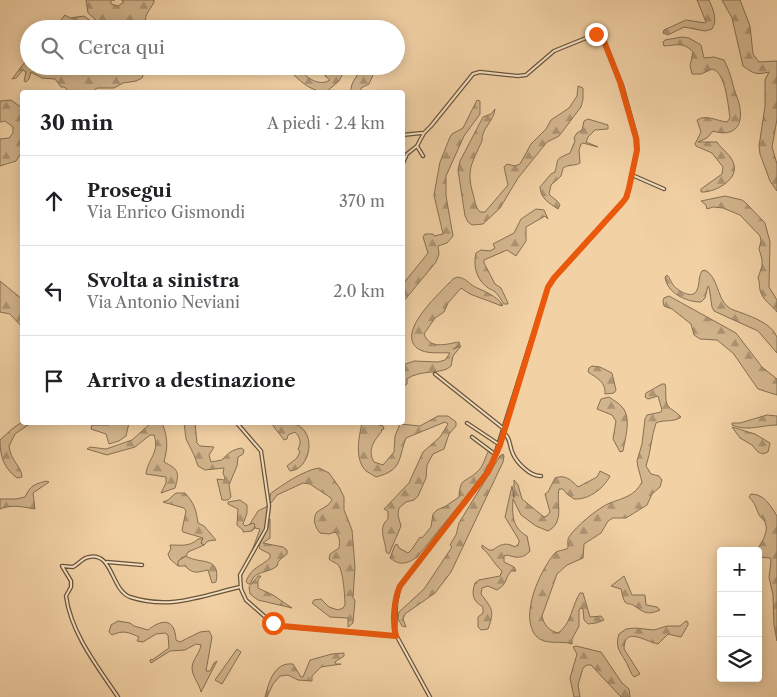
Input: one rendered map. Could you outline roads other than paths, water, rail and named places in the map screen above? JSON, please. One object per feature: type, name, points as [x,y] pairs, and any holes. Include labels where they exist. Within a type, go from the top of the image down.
[{"type":"street","points":[[405,158],[474,74],[480,72],[525,76],[554,51],[599,34],[602,36],[620,82],[636,137],[637,150],[627,195],[623,202],[548,287],[500,445],[488,472],[400,586],[396,602],[394,629],[396,636],[430,697]]},
{"type":"street","points":[[405,135],[424,133]]},
{"type":"street","points":[[417,146],[423,156]]},
{"type":"street","points":[[632,174],[664,190]]},
{"type":"street","points":[[435,374],[504,431],[514,456],[534,476],[541,476]]},
{"type":"street","points":[[467,423],[500,445]]},
{"type":"street","points":[[239,425],[261,451],[270,506],[266,530],[240,574],[240,588],[246,600],[277,625],[396,636]]},
{"type":"street","points":[[472,437],[496,455]]},
{"type":"street","points":[[118,697],[86,648],[71,615],[66,596],[71,587],[71,580],[62,566],[74,567],[84,558],[91,556],[100,558],[106,563],[122,592],[128,596],[163,603],[173,603],[240,588]]},
{"type":"street","points":[[106,563],[109,561],[142,565]]}]
